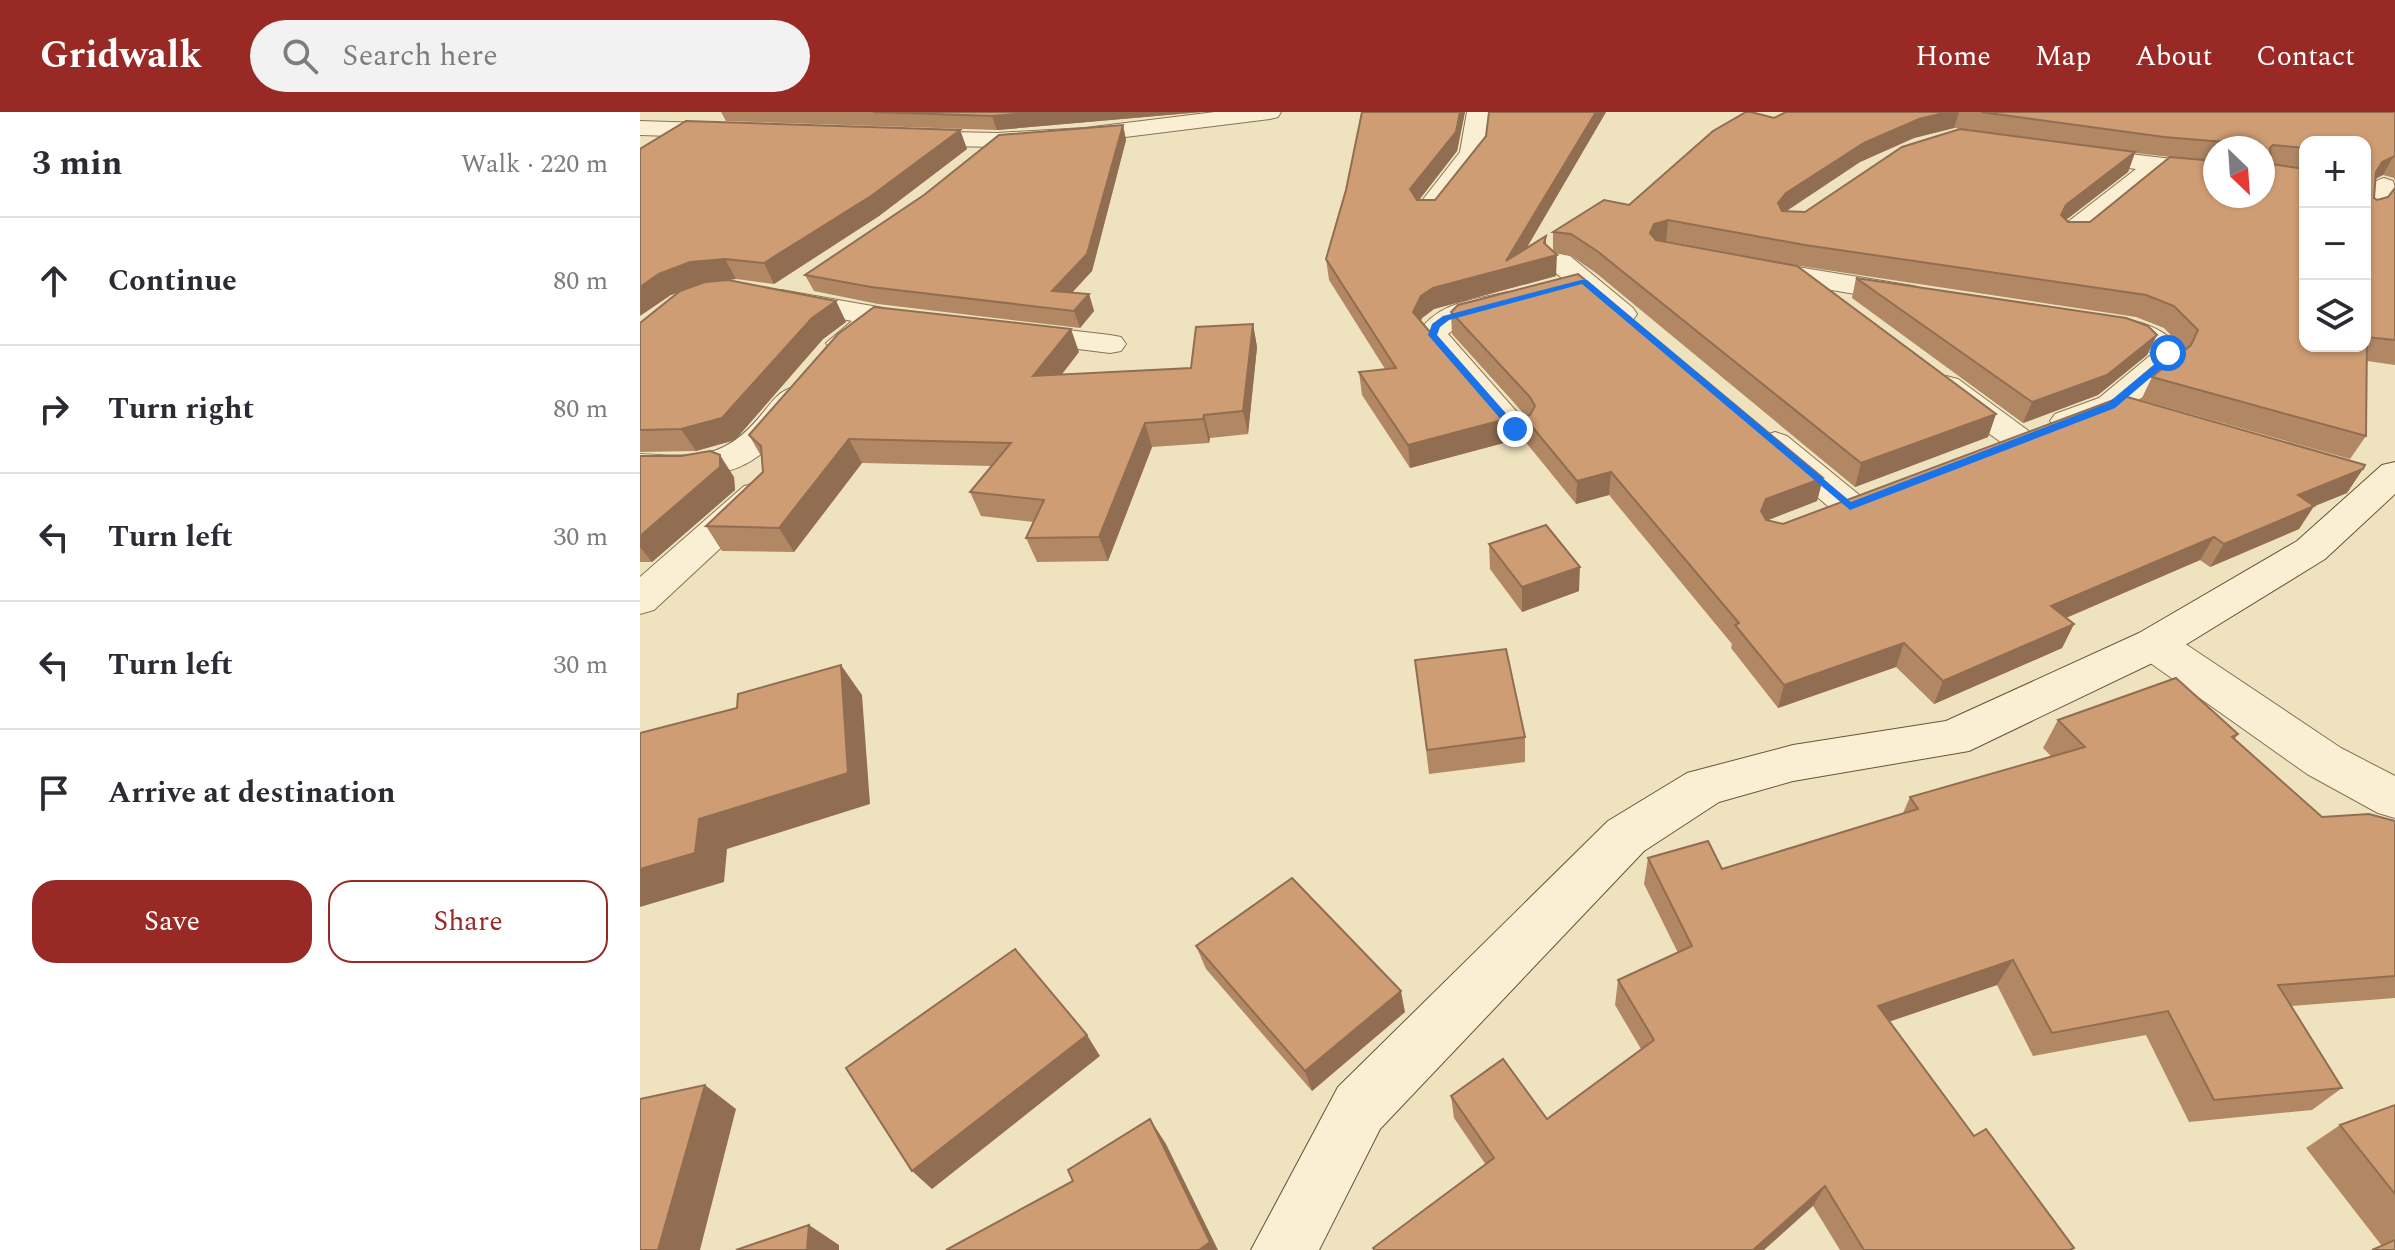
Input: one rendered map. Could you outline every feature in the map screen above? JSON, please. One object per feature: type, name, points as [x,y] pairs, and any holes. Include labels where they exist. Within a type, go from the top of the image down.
[{"type":"street","points":[[874,137],[997,140],[1085,135],[1270,112]]},
{"type":"street","points":[[1427,211],[1472,153],[1478,112]]},
{"type":"street","points":[[640,128],[753,132]]},
{"type":"street","points":[[966,168],[997,140]]},
{"type":"street","points":[[2047,151],[2203,170]]},
{"type":"street","points":[[2070,234],[2156,166]]},
{"type":"street","points":[[2366,208],[2381,186]]},
{"type":"street","points":[[1725,263],[1939,299]]},
{"type":"street","points":[[1800,278],[1852,316]]},
{"type":"street","points":[[1515,429],[1432,335],[1436,326],[1446,318],[1559,282],[1644,332]]},
{"type":"street","points":[[640,465],[697,467],[731,459],[749,450],[836,348],[894,318],[778,291]]},
{"type":"street","points":[[1928,373],[2004,445],[2127,410],[2167,358],[2168,353],[2163,345],[2138,331],[2062,318]]},
{"type":"street","points":[[987,330],[1110,344]]},
{"type":"street","points":[[1753,424],[1850,506]]},
{"type":"street","points":[[640,600],[757,494],[754,470],[731,459]]},
{"type":"street","points":[[1284,1250],[1359,1108],[1626,836],[1704,787],[1793,763],[1953,738],[2154,644],[2311,550],[2378,478]]},
{"type":"street","points":[[2154,644],[2324,761],[2395,799]]},
{"type":"building","points":[[873,112],[1038,112],[992,116]]},
{"type":"building","points":[[1362,112],[1460,112],[1456,132],[1410,189],[1417,200],[1435,200],[1486,136],[1489,112],[1596,112],[1506,261],[1546,236],[1544,243],[1557,255],[1433,288],[1421,296],[1413,312],[1500,415],[1510,418],[1408,445],[1359,372],[1396,368],[1326,259],[1346,190]]},
{"type":"building","points":[[1746,112],[1774,118],[1786,112],[1948,112],[1919,119],[1864,143],[1786,193],[1778,203],[1782,211],[1805,212],[1902,147],[1960,129],[2135,152],[2066,205],[2061,215],[2068,222],[2090,222],[2170,157],[2203,160],[2203,208],[2275,208],[2275,165],[2299,168],[2299,352],[2367,352],[2366,436],[2152,377],[2191,345],[2198,330],[2174,306],[2146,295],[1805,245],[1668,220],[1654,224],[1650,233],[1656,240],[1797,266],[1996,414],[1861,463],[1597,251],[1571,234],[1553,232],[1604,200],[1629,205],[1713,131]]},
{"type":"building","points":[[1981,112],[2395,112],[2395,156],[2382,162],[2376,172],[2374,198],[2388,197],[2395,188],[2395,340],[2371,337],[2371,136],[2299,136],[2299,147],[2275,145],[2275,136],[2203,136],[2203,140]]},
{"type":"building","points":[[686,121],[960,130],[871,196],[764,263],[725,259],[690,262],[659,274],[640,287],[640,149]]},
{"type":"building","points":[[1123,125],[1087,254],[1052,291],[1089,294],[1074,311],[871,287],[805,275],[924,195],[999,135]]},
{"type":"building","points":[[1578,274],[1823,478],[1766,499],[1761,511],[1766,520],[1783,524],[2124,396],[2365,465],[2363,469],[2298,495],[2314,506],[2224,544],[2214,537],[2051,606],[2074,624],[1943,681],[1904,643],[1784,685],[1735,625],[1739,623],[1611,472],[1577,481],[1524,417],[1530,415],[1535,406],[1530,397],[1451,312],[1458,305]]},
{"type":"building","points":[[1856,278],[2126,318],[2148,326],[2157,335],[2107,375],[2032,402]]},
{"type":"building","points":[[728,280],[836,301],[812,318],[722,418],[681,429],[640,430],[640,323],[680,291],[705,282]]},
{"type":"building","points":[[874,307],[1071,329],[1033,376],[1191,368],[1196,327],[1253,324],[1243,411],[1204,415],[1203,419],[1145,423],[1099,537],[1026,538],[1044,500],[970,492],[1011,443],[849,439],[779,528],[706,526],[763,472],[761,446],[749,435],[838,334]]},
{"type":"building","points":[[710,451],[720,455],[720,467],[640,536],[640,456],[681,456]]},
{"type":"building","points":[[1546,525],[1580,567],[1522,587],[1489,544]]},
{"type":"building","points":[[1506,649],[1525,737],[1427,750],[1415,660]]},
{"type":"building","points":[[841,665],[848,773],[699,819],[695,853],[640,869],[640,733],[737,708],[738,694]]},
{"type":"building","points":[[2176,678],[2238,734],[2232,737],[2322,817],[2369,814],[2395,821],[2395,976],[2278,985],[2342,1088],[2214,1100],[2168,1011],[2052,1033],[2013,960],[1878,1006],[1974,1136],[1986,1129],[2074,1248],[2070,1250],[1864,1250],[1825,1186],[1753,1250],[1373,1248],[1494,1158],[1451,1096],[1503,1059],[1547,1119],[1654,1040],[1618,980],[1692,946],[1648,858],[1708,841],[1722,869],[1918,809],[1910,797],[2085,747],[2058,720]]},
{"type":"building","points":[[1292,878],[1401,991],[1305,1071],[1196,946]]},
{"type":"building","points":[[1015,949],[1087,1035],[912,1171],[846,1068]]},
{"type":"building","points":[[705,1085],[658,1250],[640,1250],[640,1099]]},
{"type":"building","points":[[2395,1105],[2395,1194],[2340,1125]]},
{"type":"building","points":[[1150,1119],[1210,1242],[1199,1250],[946,1250],[1073,1181],[1068,1170]]},
{"type":"building","points":[[809,1225],[807,1250],[736,1250]]},
{"type":"building","points":[[2395,1240],[2395,1250],[2372,1250]]},
{"type":"route","points":[[1515,429],[1432,335],[1436,326],[1446,318],[1584,281],[1850,506],[2111,405],[2167,358],[2168,353]]}]
